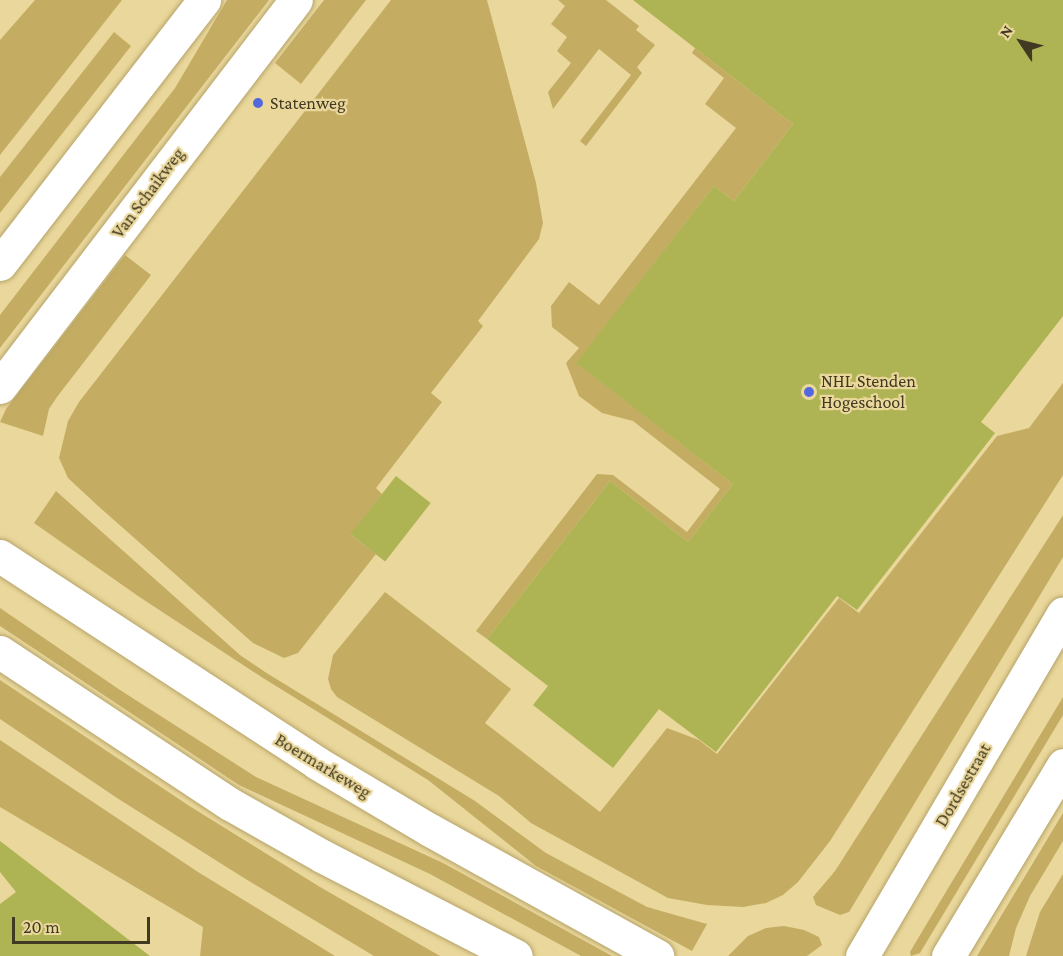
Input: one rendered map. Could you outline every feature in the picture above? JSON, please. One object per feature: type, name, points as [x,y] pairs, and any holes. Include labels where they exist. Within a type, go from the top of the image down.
[{"type":"street","points":[[0,264],[204,0]]},
{"type":"street","name":"Van Schaikweg","points":[[0,387],[296,0]]},
{"type":"street","name":"Boermarkeweg","points":[[0,556],[290,747],[430,830],[657,956]]},
{"type":"street","name":"Dordsestraat","points":[[862,956],[1063,614]]},
{"type":"street","points":[[0,652],[230,804],[322,856],[516,956]]},
{"type":"street","points":[[948,956],[1063,765]]},
{"type":"shaded area","points":[[35,0],[122,0],[0,155],[0,40]]},
{"type":"shaded area","points":[[227,0],[269,0],[0,348],[0,315],[175,88]]},
{"type":"shaded area","points":[[324,0],[366,0],[301,84],[275,63]]},
{"type":"shaded area","points":[[391,0],[487,0],[536,183],[543,223],[539,239],[478,321],[483,326],[431,393],[442,402],[376,488],[382,494],[351,535],[376,554],[298,653],[284,658],[253,643],[97,505],[68,478],[59,458],[68,421],[79,402]]},
{"type":"shaded area","points":[[558,0],[606,0],[639,26],[636,30],[655,45],[637,67],[642,73],[586,146],[580,141],[631,75],[599,49],[553,109],[548,92],[571,63],[557,51],[567,37],[551,24],[565,6]]},
{"type":"shaded area","points":[[114,32],[131,46],[0,213],[0,177]]},
{"type":"shaded area","points":[[695,48],[793,124],[734,201],[714,186],[577,363],[733,484],[688,542],[610,481],[487,639],[476,631],[597,474],[613,475],[687,532],[720,489],[633,421],[602,413],[579,396],[566,363],[579,348],[552,327],[551,306],[569,282],[599,305],[736,128],[705,104],[724,78],[692,53]]},
{"type":"shaded area","points":[[125,255],[151,275],[57,397],[49,409],[43,436],[0,422],[6,409]]},
{"type":"shaded area","points":[[1063,383],[1063,475],[830,841],[798,882],[783,895],[766,903],[743,907],[707,905],[668,898],[531,823],[499,796],[337,697],[331,689],[328,679],[333,655],[385,592],[511,689],[485,723],[600,812],[667,728],[699,740],[717,754],[839,598],[859,613],[997,436],[1029,428]]},
{"type":"shaded area","points":[[56,491],[240,655],[265,672],[475,801],[546,853],[647,907],[707,924],[692,951],[536,866],[428,780],[263,678],[138,596],[34,523]]},
{"type":"shaded area","points":[[1063,515],[1063,557],[849,912],[840,915],[816,905],[813,897],[835,871]]},
{"type":"shaded area","points":[[0,608],[120,690],[256,777],[443,863],[612,956],[581,956],[430,874],[239,785],[0,626]]},
{"type":"shaded area","points":[[0,680],[191,807],[320,887],[440,956],[374,956],[244,878],[117,798],[0,719]]},
{"type":"shaded area","points":[[1063,697],[1063,715],[920,953],[911,956],[910,952]]},
{"type":"shaded area","points":[[0,740],[198,872],[335,956],[200,956],[203,927],[0,807]]},
{"type":"shaded area","points":[[1063,813],[1063,841],[1030,896],[1016,928],[1009,956],[977,956]]},
{"type":"shaded area","points":[[1063,874],[1063,956],[1026,956],[1040,912]]},
{"type":"shaded area","points":[[784,926],[804,930],[819,937],[822,945],[807,956],[728,956],[748,936],[766,928]]},
{"type":"building","name":"NHL Stenden Hogeschool","points":[[633,0],[1063,0],[1063,316],[981,422],[995,433],[857,610],[837,596],[716,752],[659,709],[613,768],[533,705],[548,686],[487,639],[610,481],[688,542],[733,484],[576,363],[714,186],[734,201],[793,124]]},
{"type":"building","points":[[396,476],[431,503],[385,561],[350,534]]},
{"type":"building","points":[[0,841],[150,956],[0,956],[0,904],[16,892],[0,872]]},
{"type":"place","name":"Statenweg","points":[[258,103]]},
{"type":"place","name":"NHL Stenden Hogeschool","points":[[809,392]]}]
